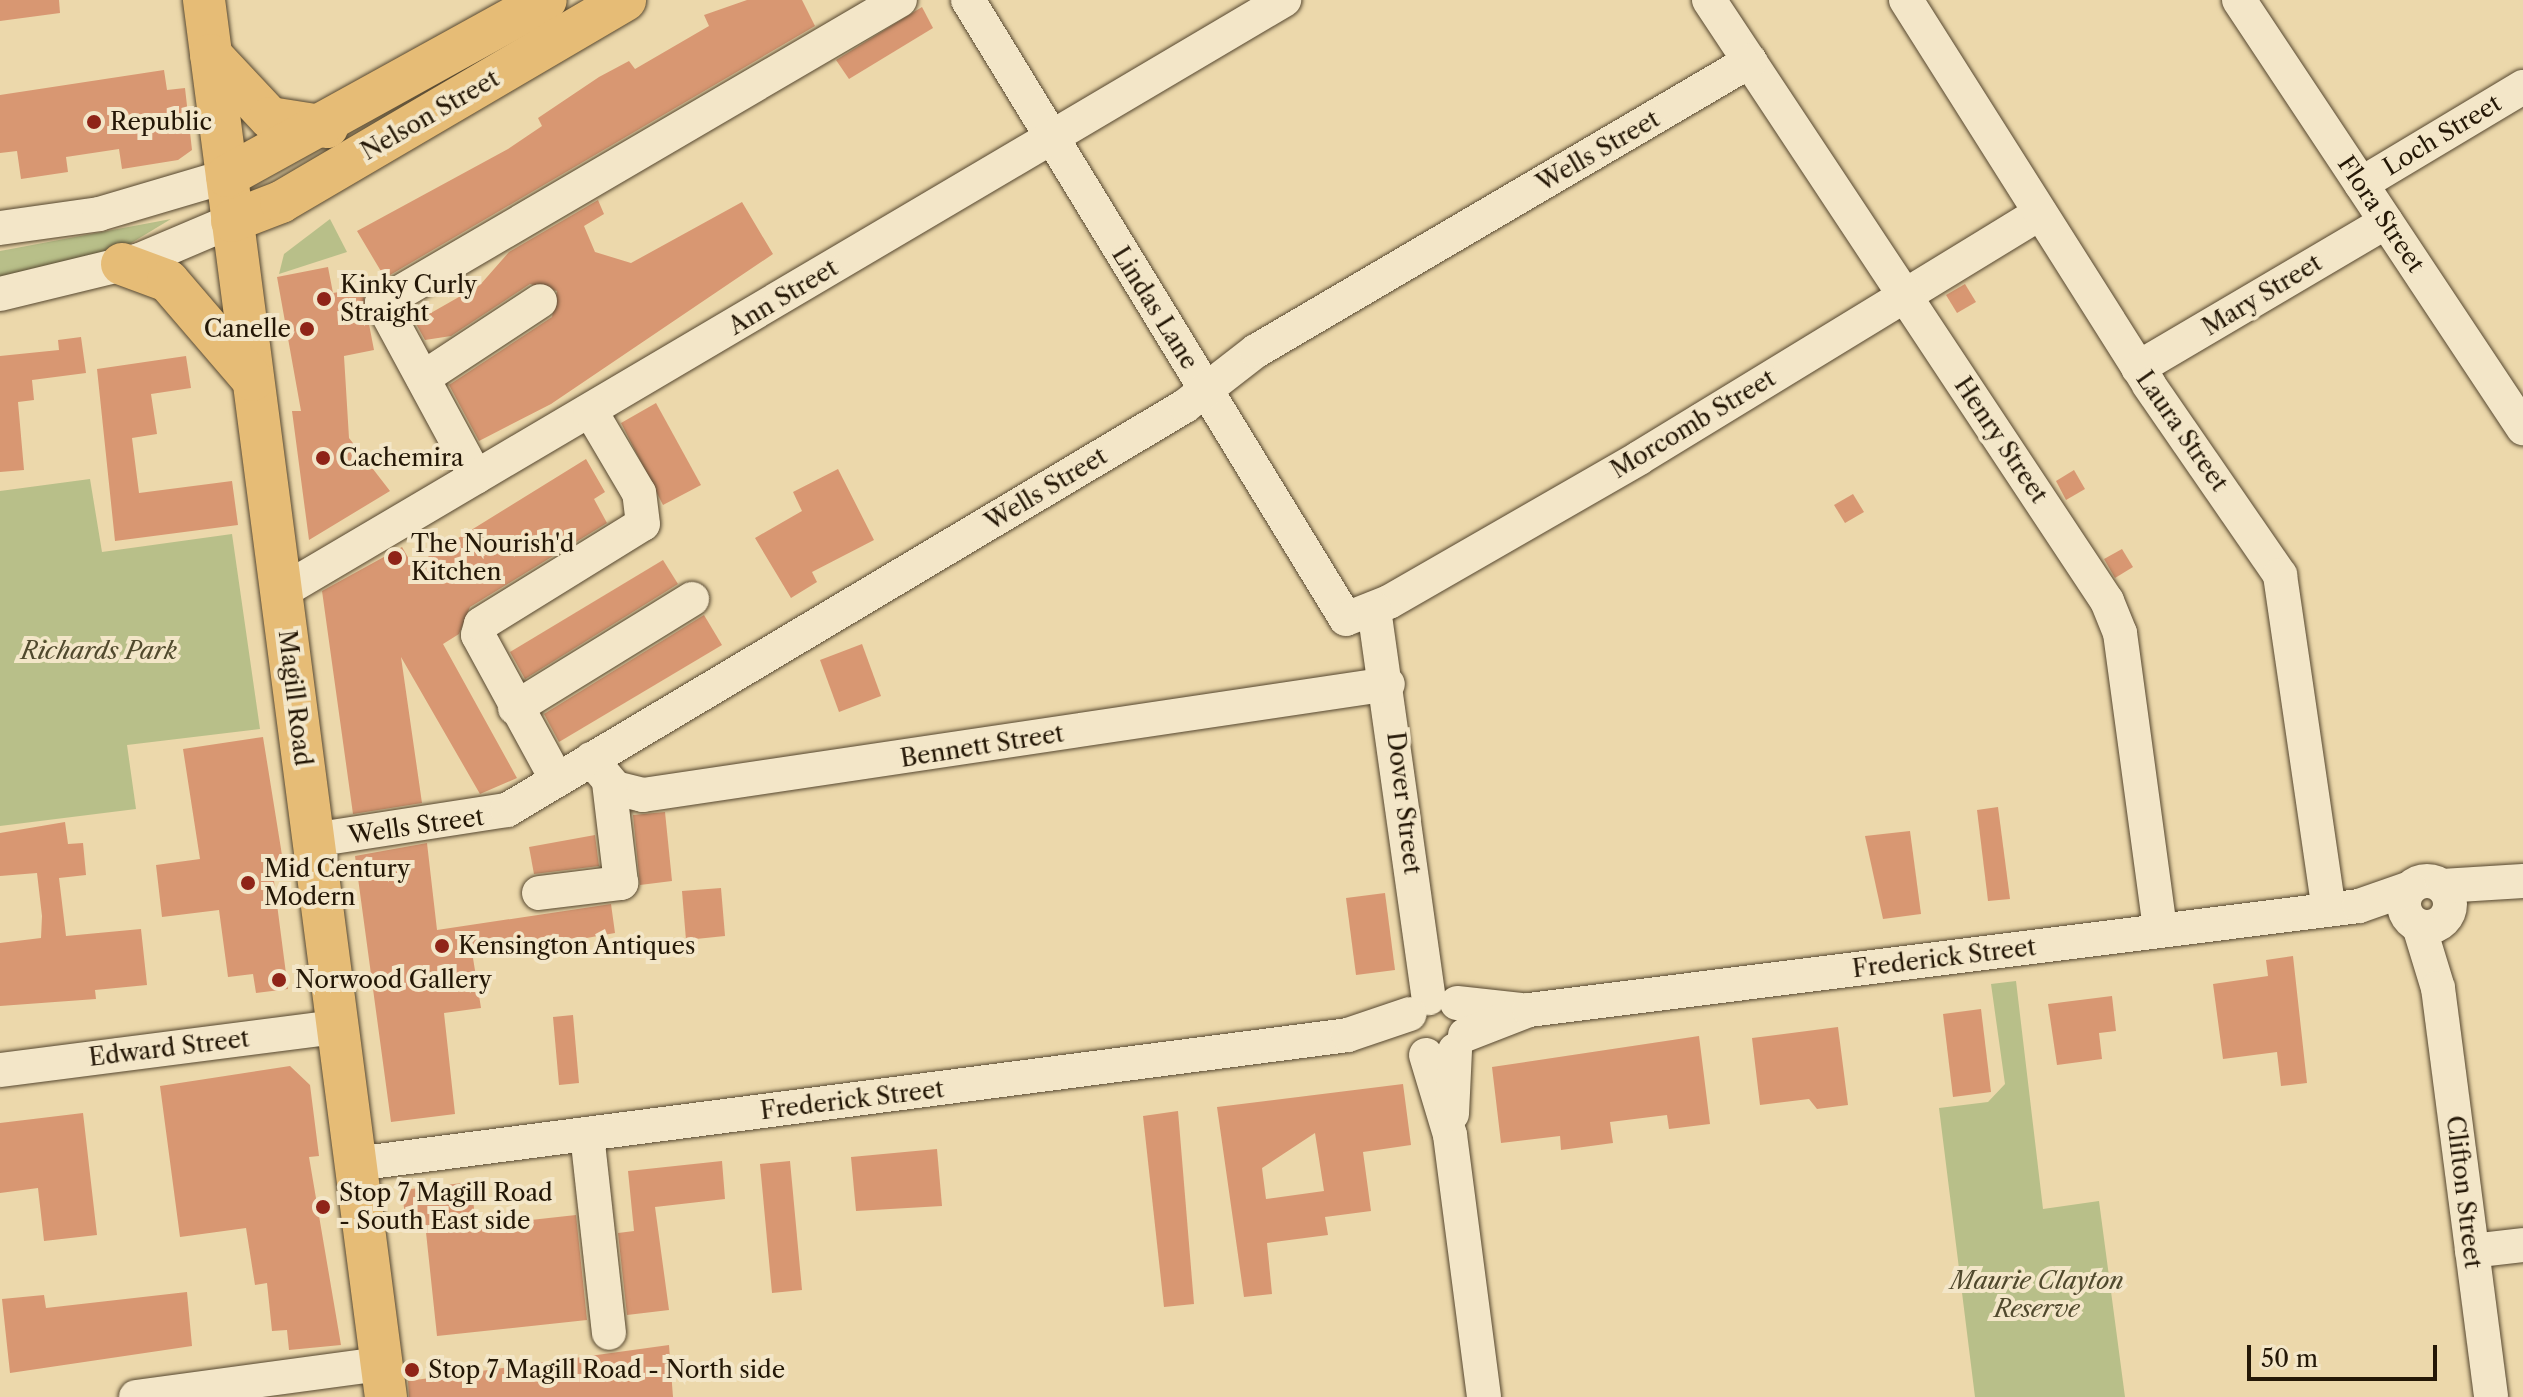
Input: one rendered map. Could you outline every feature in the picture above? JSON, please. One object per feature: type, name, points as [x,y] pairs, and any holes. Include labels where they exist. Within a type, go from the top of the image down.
[{"type":"main road","name":"Magill Road","points":[[204,0],[384,1381]]},
{"type":"main road","name":"Nelson Street","points":[[227,176],[327,127],[546,0]]},
{"type":"main road","name":"Nelson Street","points":[[232,221],[281,202],[625,0]]},
{"type":"main road","points":[[211,55],[270,118],[327,127]]},
{"type":"main road","points":[[122,264],[168,281],[253,380]]},
{"type":"street","points":[[476,477],[382,303],[900,0]]},
{"type":"street","name":"Lindas Lane","points":[[968,0],[1339,617]]},
{"type":"street","name":"Ann Street","points":[[281,592],[1284,0]]},
{"type":"street","name":"Henry Street","points":[[1709,0],[2116,618],[2160,930]]},
{"type":"street","name":"Laura Street","points":[[1906,0],[2138,368],[2280,575],[2344,908]]},
{"type":"street","name":"Flora Street","points":[[2239,0],[2523,428]]},
{"type":"street","name":"Wells Street","points":[[313,840],[490,817],[557,780],[600,771],[1205,390],[1256,351],[1750,61]]},
{"type":"street","name":"Loch Street","points":[[2361,184],[2523,87]]},
{"type":"street","points":[[0,228],[99,214],[227,176]]},
{"type":"street","name":"Morcomb Street","points":[[1339,617],[1374,609],[2040,213]]},
{"type":"street","points":[[0,294],[122,264],[232,221]]},
{"type":"street","name":"Mary Street","points":[[2138,368],[2386,222]]},
{"type":"street","points":[[423,378],[540,301]]},
{"type":"street","points":[[557,780],[479,646],[481,624],[643,524],[639,493],[590,410]]},
{"type":"street","points":[[515,708],[692,599]]},
{"type":"street","name":"Dover Street","points":[[1374,609],[1388,684],[1484,1397]]},
{"type":"street","name":"Bennett Street","points":[[600,771],[643,795],[1388,684]]},
{"type":"street","points":[[539,893],[621,883],[600,771]]},
{"type":"street","points":[[2430,908],[2516,882]]},
{"type":"street","name":"Frederick Street","points":[[355,1164],[1348,1035],[1436,1028],[1529,1010],[2160,930],[2344,908],[2430,908]]},
{"type":"street","name":"Clifton Street","points":[[2430,908],[2491,1397]]},
{"type":"street","name":"Edward Street","points":[[0,1070],[337,1027]]},
{"type":"street","points":[[587,1134],[609,1333]]},
{"type":"street","points":[[2472,1251],[2523,1245]]},
{"type":"street","points":[[136,1397],[384,1381]]},
{"type":"green space","points":[[171,219],[118,251],[0,281],[0,251]]},
{"type":"green space","points":[[330,219],[347,252],[279,274],[284,254]]},
{"type":"green space","name":"Richards Park","points":[[90,479],[102,552],[232,534],[260,729],[127,745],[136,809],[0,826],[0,491]]},
{"type":"green space","name":"Maurie Clayton Reserve","points":[[2016,981],[2043,1209],[2099,1201],[2125,1397],[1975,1397],[1939,1108],[1988,1102],[2005,1084],[1991,984]]},
{"type":"building","points":[[0,0],[59,0],[60,13],[0,21]]},
{"type":"building","points":[[747,0],[802,0],[815,26],[385,278],[357,231],[508,149],[542,126],[538,118],[599,77],[629,61],[635,69],[709,26],[704,15]]},
{"type":"building","points":[[922,7],[933,28],[849,79],[836,60]]},
{"type":"building","name":"Republic","points":[[164,70],[167,90],[185,88],[192,150],[178,160],[122,169],[119,149],[66,157],[68,172],[21,179],[17,151],[0,153],[0,95]]},
{"type":"building","points":[[598,200],[604,214],[584,226],[595,252],[631,263],[742,202],[773,254],[551,404],[479,441],[449,385],[552,317],[557,291],[530,284],[451,336],[425,340],[415,322],[480,285],[509,252]]},
{"type":"building","points":[[328,267],[333,293],[362,288],[374,350],[344,356],[349,438],[390,491],[309,540],[292,411],[301,411],[277,277]]},
{"type":"building","points":[[1965,284],[1976,302],[1957,313],[1946,295]]},
{"type":"building","points":[[81,337],[86,373],[32,380],[34,400],[18,402],[24,470],[0,472],[0,356],[59,350],[58,340]]},
{"type":"building","points":[[186,356],[191,388],[151,394],[157,434],[132,438],[139,493],[232,481],[238,525],[115,541],[97,369]]},
{"type":"building","points":[[656,403],[701,485],[663,505],[621,423]]},
{"type":"building","points":[[586,459],[605,492],[594,499],[607,523],[470,607],[459,634],[443,644],[517,778],[480,794],[401,657],[422,803],[353,814],[322,591],[402,547],[413,566]]},
{"type":"building","points":[[838,469],[874,540],[812,572],[817,582],[791,598],[755,538],[802,511],[793,492]]},
{"type":"building","points":[[2074,470],[2085,489],[2066,500],[2056,481]]},
{"type":"building","points":[[1853,494],[1864,512],[1845,523],[1834,505]]},
{"type":"building","points":[[2122,549],[2133,567],[2115,578],[2104,559]]},
{"type":"building","points":[[663,560],[678,584],[525,679],[510,652]]},
{"type":"building","points":[[704,615],[722,645],[559,742],[544,714]]},
{"type":"building","points":[[862,644],[881,696],[839,712],[820,660]]},
{"type":"building","points":[[263,737],[286,880],[274,881],[288,989],[256,993],[253,974],[228,977],[219,910],[162,917],[156,865],[200,859],[183,749]]},
{"type":"building","points":[[1998,807],[2010,899],[1988,901],[1977,810]]},
{"type":"building","points":[[665,812],[672,881],[640,885],[633,815]]},
{"type":"building","points":[[65,822],[68,844],[83,843],[86,875],[59,878],[66,936],[141,929],[147,985],[95,990],[96,999],[0,1006],[0,943],[41,938],[42,916],[37,873],[0,876],[0,833]]},
{"type":"building","points":[[1910,831],[1921,914],[1883,919],[1865,836]]},
{"type":"building","points":[[595,835],[599,866],[534,874],[529,847]]},
{"type":"building","points":[[427,843],[437,930],[611,904],[615,933],[473,958],[481,1008],[444,1013],[455,1114],[391,1122],[355,856]]},
{"type":"building","points":[[721,888],[725,936],[686,940],[682,891]]},
{"type":"building","points":[[1385,893],[1395,970],[1356,975],[1346,898]]},
{"type":"building","points":[[2293,956],[2307,1083],[2281,1086],[2277,1052],[2223,1059],[2213,984],[2268,976],[2266,960]]},
{"type":"building","points":[[2112,996],[2116,1031],[2099,1033],[2102,1059],[2057,1065],[2048,1004]]},
{"type":"building","points":[[1981,1009],[1991,1092],[1953,1097],[1943,1014]]},
{"type":"building","points":[[573,1015],[579,1083],[559,1085],[553,1017]]},
{"type":"building","points":[[1838,1027],[1848,1105],[1817,1109],[1809,1099],[1760,1105],[1752,1038]]},
{"type":"building","points":[[1699,1036],[1710,1124],[1669,1129],[1667,1115],[1610,1122],[1613,1143],[1561,1150],[1560,1136],[1501,1143],[1492,1067]]},
{"type":"building","points":[[290,1066],[310,1085],[319,1156],[309,1157],[341,1345],[289,1350],[287,1330],[272,1331],[267,1283],[255,1285],[246,1228],[180,1237],[160,1086]]},
{"type":"building","points":[[1403,1084],[1411,1145],[1363,1152],[1371,1211],[1325,1217],[1328,1235],[1267,1243],[1272,1294],[1244,1297],[1217,1107]],"holes":[[[1315,1133],[1324,1191],[1266,1199],[1262,1168]]]},
{"type":"building","points":[[1178,1111],[1194,1304],[1164,1307],[1143,1116]]},
{"type":"building","points":[[83,1113],[97,1235],[44,1241],[38,1188],[0,1193],[0,1123]]},
{"type":"building","points":[[937,1149],[942,1206],[856,1211],[851,1157]]},
{"type":"building","points":[[722,1161],[725,1199],[655,1207],[669,1310],[627,1315],[618,1233],[634,1231],[628,1171]]},
{"type":"building","points":[[790,1161],[802,1290],[772,1293],[760,1164]]},
{"type":"building","points":[[471,1182],[476,1226],[576,1215],[587,1320],[437,1336],[425,1223],[406,1226],[402,1190]]},
{"type":"building","points":[[187,1292],[192,1346],[10,1373],[2,1299],[44,1295],[46,1308]]},
{"type":"building","points":[[669,1345],[673,1397],[409,1397],[408,1381]]},
{"type":"place","name":"Republic","points":[[94,122]]},
{"type":"place","name":"Kinky Curly Straight","points":[[324,299]]},
{"type":"place","name":"Canelle","points":[[307,329]]},
{"type":"place","name":"Cachemira","points":[[323,458]]},
{"type":"place","name":"The Nourish'd Kitchen","points":[[395,558]]},
{"type":"place","name":"Mid Century Modern","points":[[248,883]]},
{"type":"place","name":"Kensington Antiques","points":[[442,946]]},
{"type":"place","name":"Norwood Gallery","points":[[279,980]]},
{"type":"place","name":"Stop 7 Magill Road - South East side","points":[[323,1207]]},
{"type":"place","name":"Stop 7 Magill Road - North side","points":[[412,1370]]}]
